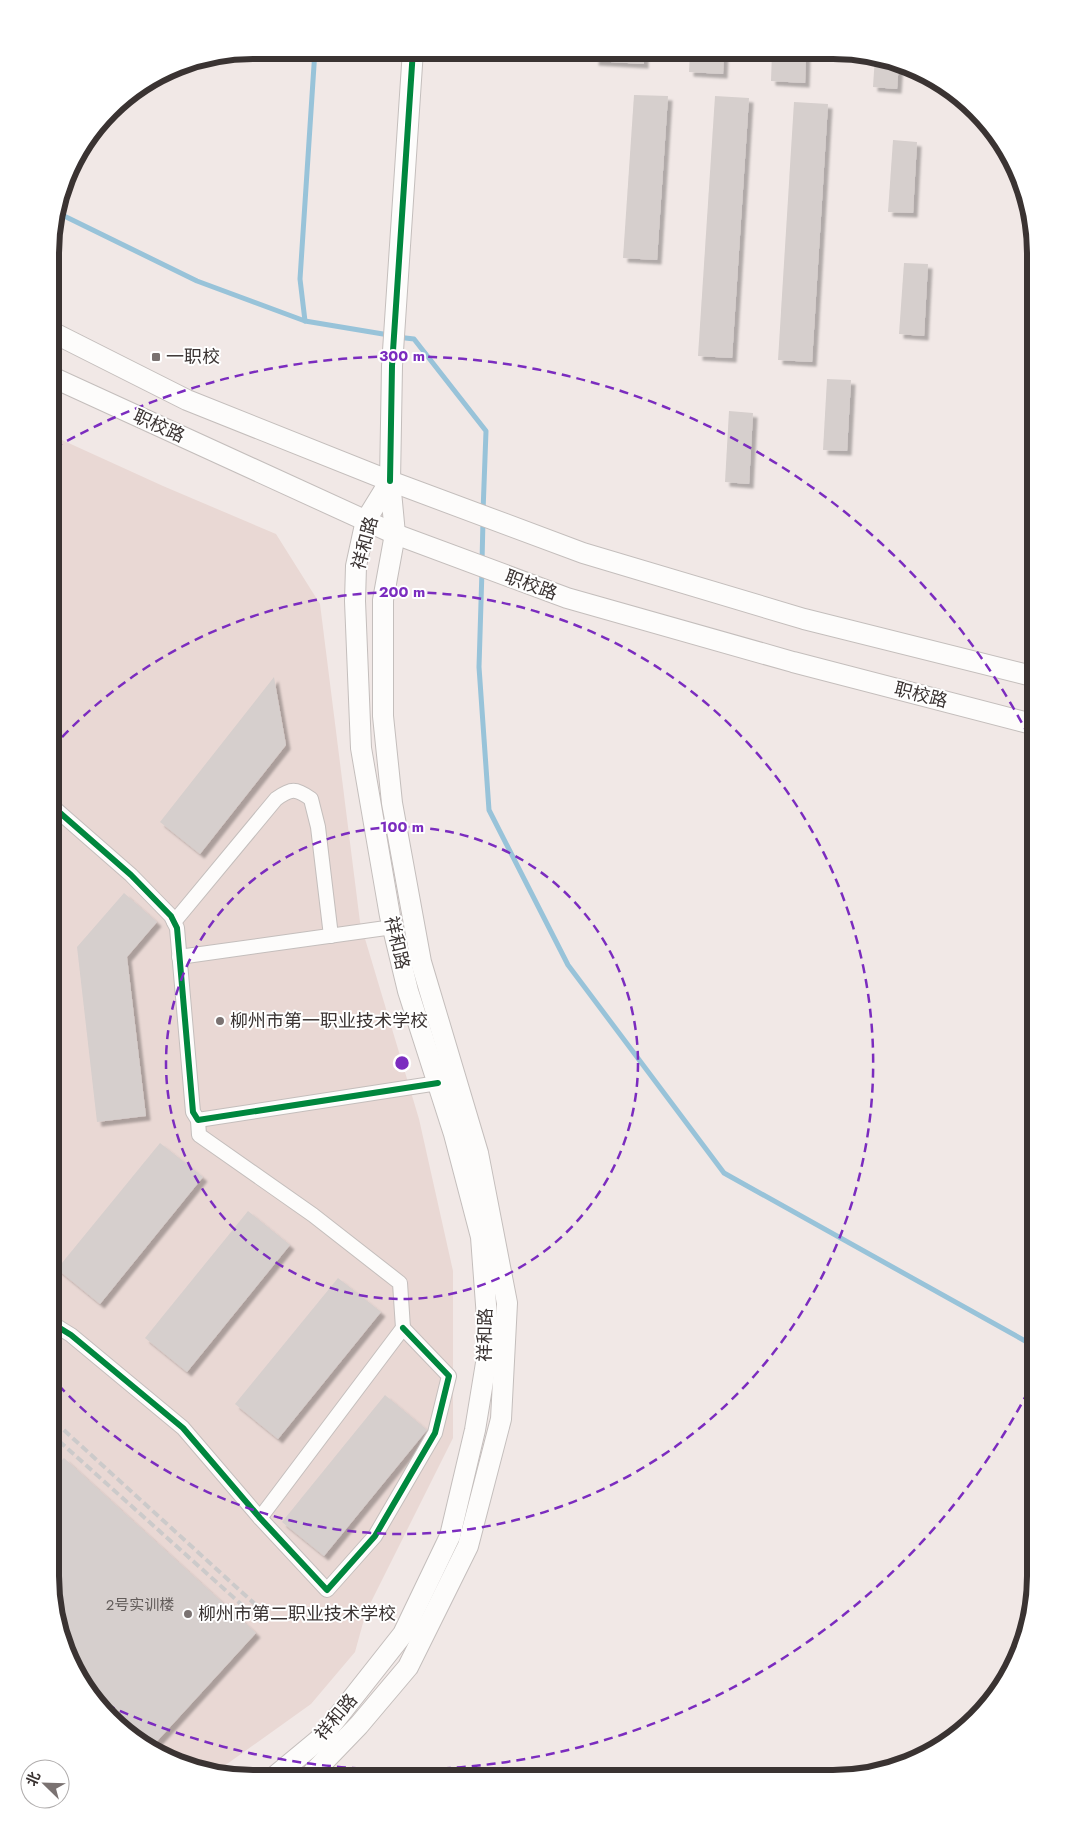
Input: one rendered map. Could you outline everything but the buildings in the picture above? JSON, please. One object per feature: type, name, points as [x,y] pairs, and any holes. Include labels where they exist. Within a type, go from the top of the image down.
[{"type":"main road","points":[[390,481],[392,366],[401,256],[412,59]]},
{"type":"main road","name":"职校路","points":[[59,336],[187,400],[390,481],[583,553],[804,619],[1027,675]]},
{"type":"main road","name":"职校路","points":[[59,380],[395,534],[567,598],[793,662],[1027,723]]},
{"type":"main road","name":"祥和路","points":[[282,1770],[321,1738],[403,1634],[450,1536],[474,1430],[489,1345],[481,1237],[454,1134],[408,991],[393,927],[361,748],[355,601],[356,566],[366,520],[390,481]]},
{"type":"main road","name":"祥和路","points":[[316,1770],[358,1726],[408,1667],[468,1546],[501,1419],[507,1302],[478,1153],[420,962],[392,803],[383,716],[383,600],[395,534],[390,481]]},
{"type":"street","points":[[174,922],[276,799],[287,791],[299,790],[311,799],[318,826],[331,936]]},
{"type":"street","points":[[59,812],[131,875],[171,916],[177,928],[193,1112],[198,1120],[199,1135],[313,1215],[400,1283],[404,1328],[449,1376],[435,1433],[375,1536],[327,1590],[260,1518],[183,1428],[71,1335],[59,1328]]},
{"type":"street","points":[[180,957],[393,927]]},
{"type":"street","points":[[198,1120],[438,1083]]},
{"type":"street","points":[[260,1518],[404,1328]]},
{"type":"shaded area","name":"柳州市第一职业技术学校","points":[[59,439],[163,486],[276,534],[320,604],[360,922],[419,1119],[453,1271],[453,1438],[366,1612],[355,1652],[311,1704],[221,1768],[178,1756],[145,1738],[115,1714],[91,1684],[73,1651],[62,1614],[59,1589]]},
{"type":"waterway","points":[[305,321],[300,279],[314,59]]},
{"type":"waterway","points":[[62,215],[197,281],[305,321],[389,335]]},
{"type":"waterway","points":[[397,337],[414,339],[486,431],[483,512]]},
{"type":"waterway","points":[[482,562],[483,520]]},
{"type":"waterway","points":[[482,570],[479,667],[489,810],[568,965],[724,1173],[1027,1342]]},
{"type":"railway","points":[[59,1426],[268,1616]]},
{"type":"railway","points":[[59,1441],[261,1622]]},
{"type":"cycle path","points":[[390,481],[392,366],[412,59]]},
{"type":"cycle path","points":[[59,812],[131,875],[171,916],[177,928],[193,1112],[198,1120],[438,1083]]},
{"type":"cycle path","points":[[59,1328],[71,1335],[183,1428],[260,1518],[327,1590],[375,1536],[435,1433],[449,1376],[403,1328]]},
{"type":"place","name":"一职校","points":[[156,357]]},
{"type":"place","name":"柳州市第一职业技术学校","points":[[220,1021]]},
{"type":"place","name":"柳州市第二职业技术学校","points":[[188,1614]]}]
